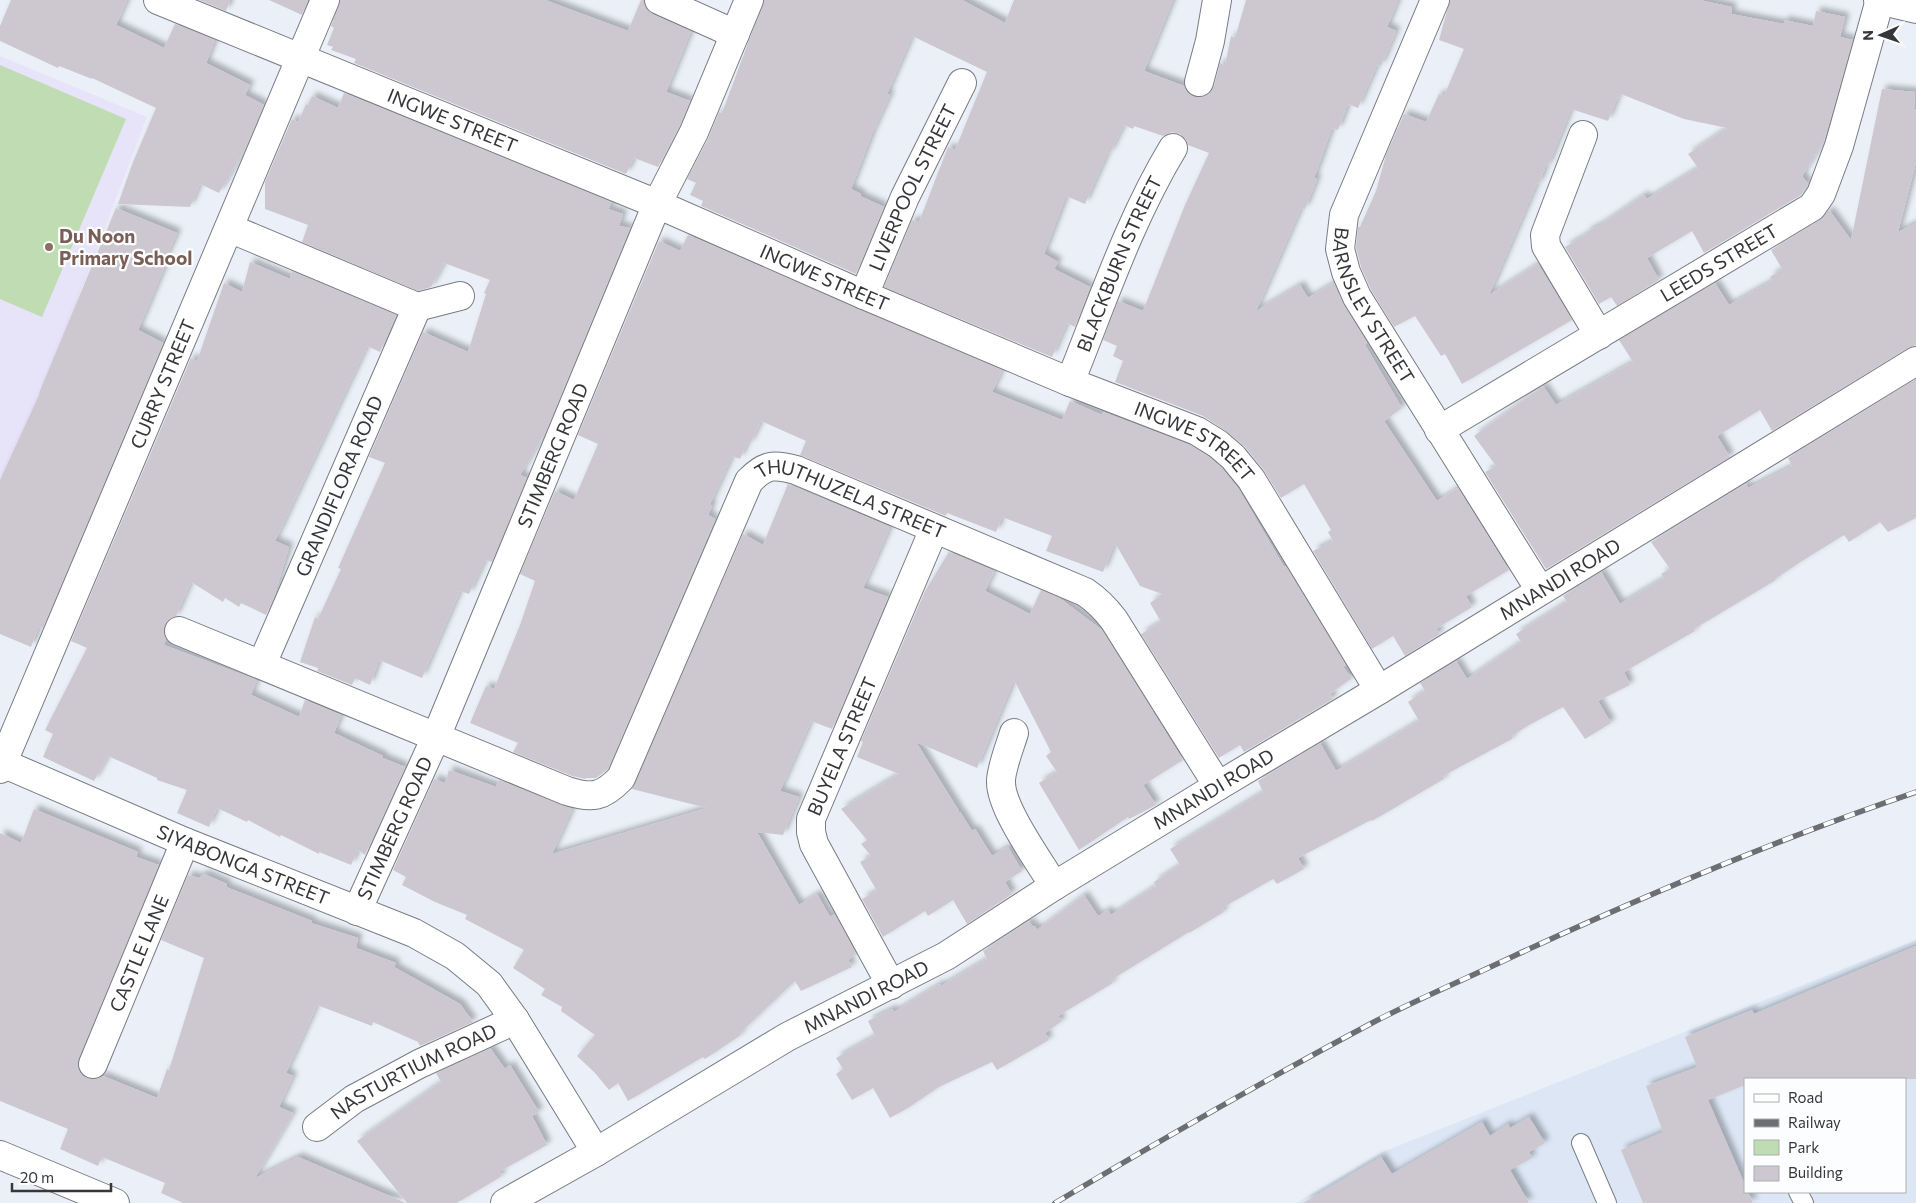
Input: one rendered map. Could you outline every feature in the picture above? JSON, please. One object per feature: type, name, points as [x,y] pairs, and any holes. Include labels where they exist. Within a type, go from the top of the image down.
[{"type":"street","name":"INGWE STREET","points":[[158,0],[658,204],[864,295],[1070,382],[1197,431],[1218,444],[1233,457],[1251,479],[1379,690]]},
{"type":"street","name":"CURRY STREET","points":[[1,764],[325,0]]},
{"type":"street","points":[[659,0],[735,34]]},
{"type":"street","name":"STIMBERG ROAD","points":[[358,910],[436,737],[658,204],[694,132],[749,0]]},
{"type":"street","points":[[1199,82],[1210,41],[1216,0]]},
{"type":"street","name":"BARNSLEY STREET","points":[[1435,0],[1344,215],[1340,250],[1346,272],[1357,296],[1540,590]]},
{"type":"street","points":[[1879,0],[1916,8]]},
{"type":"street","name":"LEEDS STREET","points":[[1439,430],[1812,207],[1821,194],[1839,146],[1879,0]]},
{"type":"street","name":"LIVERPOOL STREET","points":[[864,295],[906,197],[962,83]]},
{"type":"street","points":[[1583,135],[1545,236],[1546,246],[1599,335]]},
{"type":"street","name":"BLACKBURN STREET","points":[[1070,382],[1153,181],[1173,148]]},
{"type":"street","points":[[229,228],[417,307],[460,296]]},
{"type":"street","name":"GRANDIFLORA ROAD","points":[[262,664],[417,307]]},
{"type":"street","name":"MNANDI ROAD","points":[[505,1203],[596,1152],[786,1037],[946,956],[1054,886],[1379,690],[1916,361]]},
{"type":"street","name":"THUTHUZELA STREET","points":[[436,737],[584,797],[609,790],[621,778],[749,481],[759,471],[768,467],[780,466],[796,470],[1085,592],[1103,605],[1218,786]]},
{"type":"street","name":"BUYELA STREET","points":[[891,985],[814,844],[811,832],[811,819],[934,529]]},
{"type":"street","points":[[179,631],[436,737]]},
{"type":"street","points":[[1014,733],[1000,778],[1001,788],[1012,817],[1054,886]]},
{"type":"street","name":"SIYABONGA STREET","points":[[1,764],[185,842],[414,933],[455,956],[489,984],[514,1020],[596,1152]]},
{"type":"street","name":"CASTLE LANE","points":[[93,1064],[185,842]]},
{"type":"street","name":"NASTURTIUM ROAD","points":[[317,1126],[354,1099],[419,1064],[514,1020]]},
{"type":"street","points":[[0,1155],[86,1198],[115,1203]]},
{"type":"lane","points":[[1581,1143],[1607,1203]]},
{"type":"shaded area","name":"Du Noon Primary School","points":[[0,56],[147,117],[48,377],[0,488]]},
{"type":"shaded area","points":[[1916,940],[1916,1203],[1296,1203],[1380,1153]]},
{"type":"green space","name":"Du Noon Primary School","points":[[0,65],[126,119],[42,317],[0,299]]},
{"type":"building","points":[[11,0],[127,0],[116,25],[164,48],[175,24],[215,40],[206,63],[250,85],[245,95],[264,105],[245,150],[219,193],[200,184],[190,207],[118,204],[133,162],[156,108],[92,78],[59,66],[58,68],[0,41],[0,26]]},
{"type":"building","points":[[199,0],[230,0],[226,11]]},
{"type":"building","points":[[269,0],[308,0],[302,15]]},
{"type":"building","points":[[340,0],[545,0],[628,31],[641,0],[644,0],[646,9],[652,14],[691,31],[666,92],[690,101],[658,167],[634,158],[626,174],[354,63],[356,59],[331,50],[333,47],[327,45],[334,28],[331,26]]},
{"type":"building","points":[[764,0],[962,0],[1005,23],[1014,0],[1173,0],[1144,71],[1184,86],[1188,93],[1194,97],[1203,97],[1210,93],[1214,86],[1220,63],[1225,65],[1231,36],[1235,38],[1246,0],[1398,0],[1387,27],[1396,31],[1381,66],[1377,65],[1358,108],[1348,104],[1338,130],[1332,128],[1314,178],[1317,179],[1305,209],[1301,208],[1256,311],[1300,285],[1308,298],[1334,283],[1344,305],[1367,343],[1365,345],[1402,408],[1384,421],[1437,501],[1458,488],[1509,570],[1466,596],[1472,607],[1436,629],[1440,634],[1405,656],[1393,636],[1372,649],[1313,551],[1333,541],[1328,532],[1331,530],[1304,484],[1281,498],[1263,469],[1245,447],[1226,431],[1203,416],[1115,382],[1123,361],[1113,356],[1117,346],[1103,340],[1118,301],[1143,311],[1185,205],[1209,153],[1188,145],[1180,134],[1172,132],[1163,136],[1134,126],[1133,129],[1124,125],[1110,153],[1108,152],[1085,204],[1066,196],[1044,254],[1058,262],[1054,269],[1090,287],[1075,327],[1067,323],[1052,357],[884,287],[912,220],[919,222],[948,147],[955,150],[987,72],[912,36],[887,94],[890,95],[872,134],[851,189],[861,194],[860,196],[884,207],[856,274],[701,206],[703,201],[690,195],[696,183],[687,179],[708,139],[719,112],[722,113]]},
{"type":"building","points":[[1450,0],[1699,0],[1732,7],[1731,14],[1784,24],[1784,20],[1813,26],[1816,11],[1845,17],[1840,37],[1853,40],[1824,141],[1802,176],[1808,184],[1801,195],[1704,253],[1692,231],[1647,258],[1659,280],[1617,306],[1611,297],[1599,304],[1565,247],[1644,195],[1647,199],[1698,168],[1688,154],[1727,128],[1684,119],[1621,94],[1608,121],[1571,109],[1548,166],[1546,165],[1539,184],[1537,183],[1489,295],[1538,264],[1572,320],[1462,384],[1445,354],[1441,356],[1415,316],[1394,327],[1371,290],[1361,267],[1356,248],[1358,227],[1360,227],[1376,191],[1386,155],[1404,114],[1426,122],[1439,94],[1444,96],[1464,49],[1439,40]]},
{"type":"building","points":[[1882,89],[1915,92],[1916,162],[1898,232],[1916,223],[1916,345],[1908,348],[1772,431],[1760,410],[1717,436],[1730,457],[1546,569],[1485,472],[1496,466],[1474,436],[1543,386],[1556,405],[1633,362],[1619,340],[1715,283],[1729,305],[1772,281],[1770,277],[1782,269],[1771,250],[1820,220],[1829,210],[1851,240]]},
{"type":"building","points":[[344,93],[612,202],[608,209],[623,214],[619,226],[630,228],[547,429],[520,475],[527,478],[492,562],[485,560],[469,594],[460,591],[422,678],[379,660],[370,685],[355,678],[352,685],[317,671],[318,668],[300,662],[315,617],[318,619],[341,569],[338,568],[385,463],[369,457],[423,332],[468,352],[486,294],[484,293],[490,280],[444,263],[431,287],[418,291],[302,242],[308,225],[265,209],[265,182],[292,119],[298,122],[312,96],[338,108]]},
{"type":"building","points":[[116,208],[177,233],[138,330],[163,343],[43,628],[39,626],[31,647],[0,634],[0,480],[40,393]]},
{"type":"building","points":[[688,235],[1002,370],[992,392],[1062,420],[1070,401],[1102,415],[1103,412],[1190,445],[1209,457],[1222,468],[1238,488],[1284,567],[1286,566],[1346,665],[1343,667],[1352,678],[1330,694],[1333,699],[1244,752],[1240,745],[1219,758],[1141,634],[1161,622],[1150,603],[1162,594],[1140,586],[1115,543],[1103,572],[1046,551],[1052,536],[1002,517],[996,532],[947,513],[946,516],[800,455],[806,441],[761,421],[750,444],[747,443],[740,459],[732,456],[710,504],[712,506],[708,515],[715,519],[608,769],[596,778],[585,779],[572,776],[513,752],[518,743],[470,723],[486,686],[494,689],[520,625],[535,581],[520,574],[555,491],[574,500],[598,444],[578,435],[659,241],[680,251]]},
{"type":"building","points":[[250,262],[290,279],[292,271],[396,315],[380,352],[367,346],[275,541],[289,547],[274,597],[266,615],[241,603],[239,607],[225,598],[223,602],[191,582],[176,616],[169,619],[165,625],[164,633],[166,639],[164,645],[257,680],[251,695],[299,717],[305,700],[341,715],[334,733],[405,767],[365,855],[358,850],[351,865],[319,852],[319,854],[281,835],[280,837],[248,820],[247,822],[217,808],[209,827],[177,813],[187,790],[157,780],[157,778],[108,756],[94,781],[43,757],[53,734],[45,730],[87,648],[71,641],[191,358],[197,361],[224,283],[242,292]]},
{"type":"building","points":[[1916,379],[1916,518],[1888,532],[1880,522],[1849,542],[1844,535],[1776,580],[1694,629],[1695,631],[1624,672],[1630,685],[1598,701],[1611,723],[1585,739],[1563,707],[1529,725],[1512,736],[1512,739],[1443,776],[1444,779],[1372,821],[1298,858],[1304,869],[1277,884],[1273,879],[1222,908],[1224,912],[1111,980],[1113,983],[1058,1016],[1062,1021],[1045,1033],[1049,1040],[997,1070],[992,1062],[939,1087],[890,1118],[873,1088],[852,1100],[836,1074],[843,1069],[836,1058],[875,1036],[868,1021],[892,1009],[894,1012],[940,984],[941,986],[987,959],[983,951],[1029,921],[1037,930],[1084,895],[1098,916],[1108,910],[1111,915],[1156,886],[1154,882],[1180,865],[1170,849],[1263,792],[1258,781],[1320,743],[1336,771],[1419,721],[1408,702],[1425,691],[1420,683],[1456,661],[1467,679],[1521,642],[1516,634],[1567,602],[1563,596],[1601,572],[1620,604],[1664,578],[1661,574],[1670,569],[1651,542],[1746,484],[1748,488],[1792,466],[1788,458]]},
{"type":"building","points":[[788,484],[890,527],[863,588],[888,597],[832,729],[811,721],[780,791],[799,797],[783,835],[757,832],[799,905],[817,894],[830,917],[835,914],[856,954],[848,960],[852,967],[801,991],[795,981],[740,1033],[741,1035],[705,1059],[703,1057],[628,1101],[618,1083],[609,1090],[577,1056],[595,1035],[561,1011],[562,1007],[541,995],[545,989],[513,968],[524,950],[465,919],[467,915],[435,902],[402,885],[406,877],[393,870],[434,779],[445,783],[449,770],[496,787],[499,780],[572,809],[552,854],[707,808],[632,789],[743,534],[763,545]]},
{"type":"building","points":[[949,552],[994,571],[985,591],[1030,614],[1041,590],[1058,597],[1102,630],[1183,760],[1143,785],[1156,805],[1129,819],[1128,817],[1079,850],[1039,783],[1057,772],[1046,756],[1051,752],[1014,680],[977,768],[916,742],[959,811],[958,813],[960,812],[972,831],[975,829],[992,856],[1008,847],[1022,871],[1005,882],[1012,894],[967,924],[953,900],[928,916],[925,911],[883,937],[862,899],[877,891],[860,862],[871,856],[861,844],[867,840],[841,809],[899,774],[857,757],[863,742],[861,741],[925,591]]},
{"type":"building","points":[[34,809],[138,852],[136,857],[159,865],[79,1058],[78,1067],[80,1073],[87,1078],[95,1079],[103,1076],[157,1098],[167,1069],[169,1070],[204,958],[161,940],[188,875],[199,878],[204,874],[227,884],[226,887],[312,921],[311,923],[358,938],[356,948],[396,963],[394,967],[460,1004],[473,1022],[420,1046],[418,1042],[373,1022],[372,1026],[317,1005],[286,1073],[293,1076],[279,1107],[293,1113],[255,1178],[298,1157],[406,1203],[183,1203],[161,1193],[165,1183],[102,1157],[98,1166],[60,1149],[68,1129],[0,1101],[0,833],[21,843]]},
{"type":"building","points":[[1916,946],[1916,1079],[1744,1078],[1744,1085],[1708,1100],[1744,1183],[1744,1193],[1748,1193],[1753,1203],[1643,1203],[1621,1150],[1663,1132],[1646,1086],[1697,1067],[1685,1037],[1752,1010],[1754,1014]]},
{"type":"building","points":[[490,1048],[505,1069],[510,1065],[539,1112],[532,1116],[547,1145],[499,1172],[502,1176],[457,1203],[407,1203],[357,1141],[441,1082],[436,1073]]},
{"type":"building","points":[[1529,1117],[1545,1143],[1529,1152],[1532,1158],[1510,1170],[1529,1203],[1303,1203],[1381,1157],[1392,1174],[1482,1122],[1490,1136],[1508,1124],[1510,1128]]},
{"type":"railway","points":[[1055,1203],[1252,1089],[1408,1005],[1565,933],[1714,868],[1814,828],[1916,792]]},
{"type":"place","name":"Du Noon Primary School","points":[[49,247]]}]
